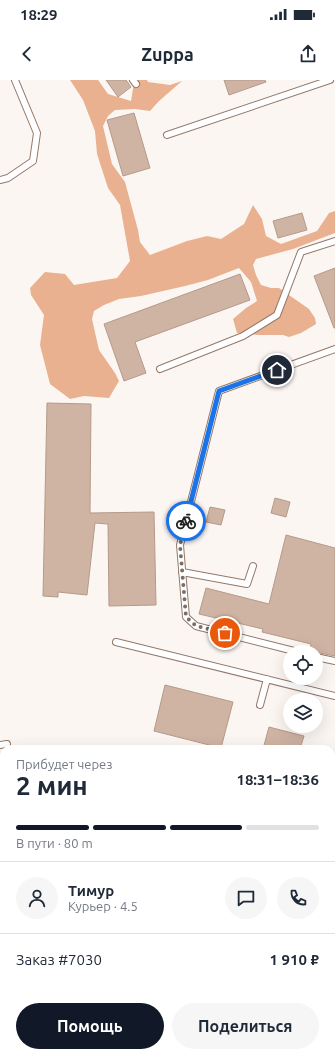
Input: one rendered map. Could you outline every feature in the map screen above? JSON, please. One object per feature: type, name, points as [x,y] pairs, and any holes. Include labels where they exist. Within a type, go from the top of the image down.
[{"type":"lane","points":[[0,180],[8,178],[33,160],[37,133],[14,80]]},
{"type":"lane","points":[[167,135],[330,80]]},
{"type":"lane","points":[[160,369],[243,336],[277,315],[301,252],[335,241]]},
{"type":"lane","points":[[283,648],[196,626],[186,617],[180,545],[219,391],[335,349]]},
{"type":"lane","points":[[182,572],[247,584],[253,566]]},
{"type":"lane","points":[[116,642],[335,696]]},
{"type":"lane","points":[[323,658],[335,661]]},
{"type":"lane","points":[[260,705],[267,679]]},
{"type":"shaded area","points":[[70,80],[98,80],[108,94],[131,101],[134,83],[132,80],[147,80],[148,82],[170,85],[182,81],[150,111],[135,109],[115,110],[108,116],[103,126],[112,164],[125,182],[140,242],[150,255],[187,241],[207,236],[221,239],[244,224],[253,205],[262,219],[266,236],[281,244],[317,231],[329,213],[335,211],[335,233],[293,249],[256,259],[253,265],[261,285],[271,288],[279,288],[309,309],[315,318],[316,324],[301,333],[289,337],[283,335],[237,333],[233,319],[257,301],[251,282],[239,268],[208,280],[185,286],[141,296],[119,299],[94,311],[92,319],[99,350],[119,381],[109,398],[84,396],[70,399],[50,384],[40,345],[44,315],[31,295],[30,288],[45,272],[65,274],[74,285],[117,278],[130,261],[120,205],[108,188],[97,154],[95,131],[83,100]]},
{"type":"building","points":[[106,80],[126,80],[131,87],[118,97]]},
{"type":"building","points":[[224,80],[265,80],[266,82],[229,95]]},
{"type":"building","points":[[134,113],[150,168],[123,176],[107,120]]},
{"type":"building","points":[[302,213],[307,230],[278,238],[273,221]]},
{"type":"building","points":[[335,268],[335,328],[334,328],[314,276]]},
{"type":"building","points":[[240,274],[250,300],[135,342],[146,373],[124,381],[104,324]]},
{"type":"building","points":[[47,403],[91,404],[90,513],[154,512],[156,605],[109,606],[108,524],[95,523],[87,595],[58,592],[58,597],[43,596]]},
{"type":"building","points":[[275,498],[290,502],[286,517],[271,513]]},
{"type":"building","points":[[210,507],[225,510],[221,525],[206,522]]},
{"type":"building","points":[[286,535],[335,548],[335,656],[323,654],[323,645],[311,645],[262,632],[263,629],[199,614],[206,588],[269,604]]},
{"type":"building","points":[[165,685],[233,702],[222,745],[209,745],[154,731]]},
{"type":"building","points":[[269,727],[283,731],[283,733],[292,733],[304,736],[301,745],[264,745]]},
{"type":"way so far","points":[[186,521],[180,545],[186,617],[196,626],[225,633]]},
{"type":"route","points":[[186,521],[219,391],[277,370]]}]
